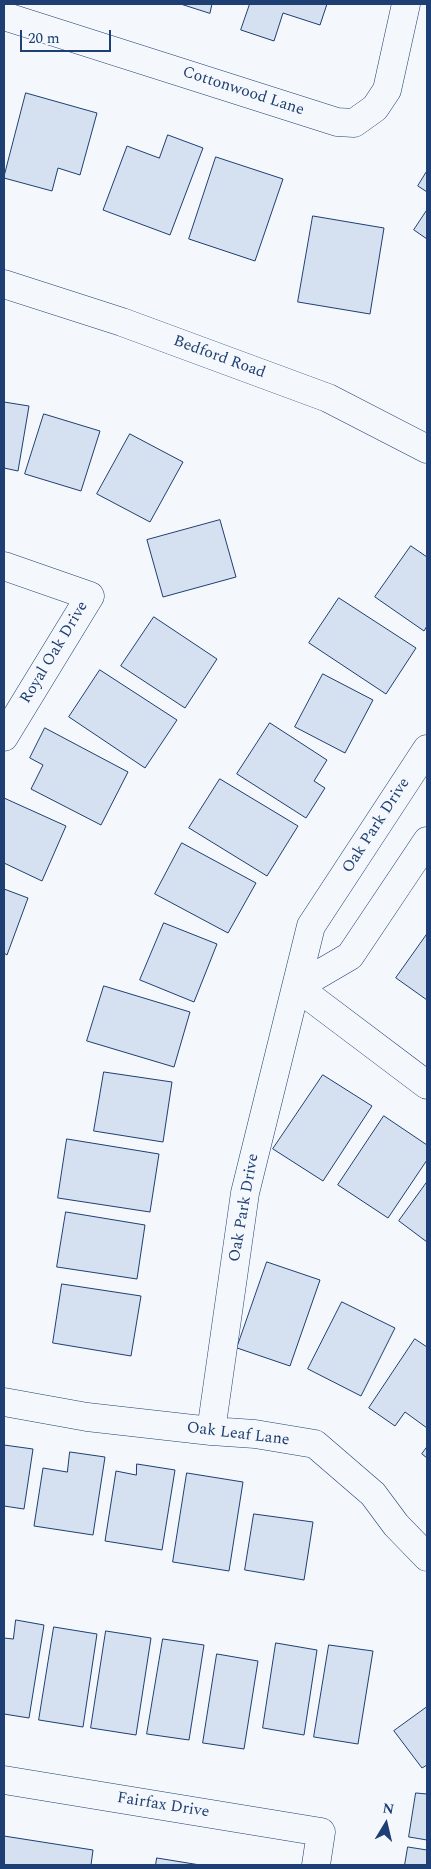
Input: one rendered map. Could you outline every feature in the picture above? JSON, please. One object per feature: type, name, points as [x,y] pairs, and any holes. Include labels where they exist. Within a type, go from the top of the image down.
[{"type":"street","name":"Cottonwood Lane","points":[[4,16],[336,122],[354,122],[375,108],[387,90],[406,4]]},
{"type":"street","name":"Bedford Road","points":[[4,284],[122,322],[328,398],[427,449]]},
{"type":"street","name":"Royal Oak Drive","points":[[4,566],[90,596],[4,737]]},
{"type":"street","name":"Oak Park Drive","points":[[211,1432],[246,1193],[273,1076],[298,987],[311,926],[423,766]]},
{"type":"street","points":[[427,841],[350,956],[298,987],[427,1085]]},
{"type":"street","name":"Oak Leaf Lane","points":[[4,1402],[87,1417],[211,1432],[255,1434],[315,1444],[373,1494],[396,1525],[427,1557]]},
{"type":"street","name":"Fairfax Drive","points":[[4,1780],[321,1832],[316,1865]]},
{"type":"building","points":[[181,4],[212,4],[210,13]]},
{"type":"building","points":[[250,4],[327,4],[320,25],[283,13],[274,41],[241,30]]},
{"type":"building","points":[[26,93],[97,113],[80,175],[58,168],[52,191],[4,178]]},
{"type":"building","points":[[168,135],[203,148],[170,235],[103,210],[127,146],[159,158]]},
{"type":"building","points":[[216,157],[283,179],[255,261],[189,239]]},
{"type":"building","points":[[427,171],[427,192],[418,186]]},
{"type":"building","points":[[427,210],[427,239],[414,230]]},
{"type":"building","points":[[313,216],[384,228],[370,314],[298,302]]},
{"type":"building","points":[[4,402],[29,406],[18,471],[4,468]]},
{"type":"building","points":[[44,414],[100,431],[81,491],[25,474]]},
{"type":"building","points":[[130,434],[183,462],[150,522],[97,494]]},
{"type":"building","points":[[220,520],[236,577],[163,597],[147,540]]},
{"type":"building","points":[[411,546],[427,557],[427,626],[424,631],[375,597]]},
{"type":"building","points":[[339,598],[416,648],[386,694],[309,643]]},
{"type":"building","points":[[154,617],[217,659],[185,708],[121,666]]},
{"type":"building","points":[[100,670],[177,720],[145,768],[69,717]]},
{"type":"building","points":[[323,674],[373,700],[345,753],[295,727]]},
{"type":"building","points":[[270,723],[327,760],[314,781],[325,788],[306,818],[237,774]]},
{"type":"building","points":[[45,728],[128,772],[101,825],[31,789],[43,765],[30,758]]},
{"type":"building","points":[[220,779],[298,826],[267,876],[189,828]]},
{"type":"building","points":[[4,798],[66,826],[42,881],[4,863]]},
{"type":"building","points":[[182,843],[256,883],[228,933],[155,894]]},
{"type":"building","points":[[4,889],[28,898],[7,955],[4,953]]},
{"type":"building","points":[[164,923],[217,944],[194,1002],[140,980]]},
{"type":"building","points":[[427,934],[427,1000],[396,978]]},
{"type":"building","points":[[104,986],[190,1012],[174,1067],[87,1041]]},
{"type":"building","points":[[104,1072],[172,1082],[163,1142],[94,1131]]},
{"type":"building","points":[[323,1075],[372,1106],[323,1181],[273,1149]]},
{"type":"building","points":[[384,1116],[427,1145],[427,1160],[388,1218],[338,1185]]},
{"type":"building","points":[[67,1139],[159,1154],[150,1212],[58,1198]]},
{"type":"building","points":[[427,1182],[427,1242],[399,1221]]},
{"type":"building","points":[[66,1212],[145,1225],[137,1279],[57,1267]]},
{"type":"building","points":[[267,1262],[320,1280],[290,1366],[237,1348]]},
{"type":"building","points":[[62,1284],[141,1296],[131,1356],[53,1343]]},
{"type":"building","points":[[342,1302],[395,1328],[361,1396],[308,1369]]},
{"type":"building","points":[[415,1339],[427,1347],[427,1428],[405,1412],[395,1426],[369,1408]]},
{"type":"building","points":[[4,1445],[33,1449],[24,1509],[4,1506]]},
{"type":"building","points":[[427,1447],[427,1458],[422,1454]]},
{"type":"building","points":[[70,1452],[105,1457],[93,1535],[34,1526],[43,1468],[67,1472]]},
{"type":"building","points":[[137,1464],[175,1470],[162,1550],[105,1541],[116,1471],[136,1475]]},
{"type":"building","points":[[187,1473],[243,1482],[229,1571],[173,1562]]},
{"type":"building","points":[[254,1514],[313,1522],[304,1580],[245,1570]]},
{"type":"building","points":[[16,1620],[44,1625],[29,1718],[4,1714],[4,1638],[13,1639]]},
{"type":"building","points":[[54,1627],[97,1634],[83,1727],[39,1720]]},
{"type":"building","points":[[106,1631],[151,1638],[136,1735],[91,1728]]},
{"type":"building","points":[[163,1639],[204,1645],[189,1740],[147,1734]]},
{"type":"building","points":[[276,1643],[317,1650],[304,1735],[263,1728]]},
{"type":"building","points":[[329,1645],[373,1651],[358,1744],[314,1737]]},
{"type":"building","points":[[217,1654],[258,1661],[244,1749],[203,1743]]},
{"type":"building","points":[[427,1707],[427,1765],[422,1768],[394,1731]]},
{"type":"building","points":[[416,1793],[427,1794],[427,1840],[409,1837]]},
{"type":"building","points":[[4,1836],[93,1850],[91,1865],[4,1865]]},
{"type":"building","points":[[408,1847],[427,1850],[427,1865],[405,1865]]},
{"type":"building","points":[[157,1858],[200,1865],[156,1865]]}]
